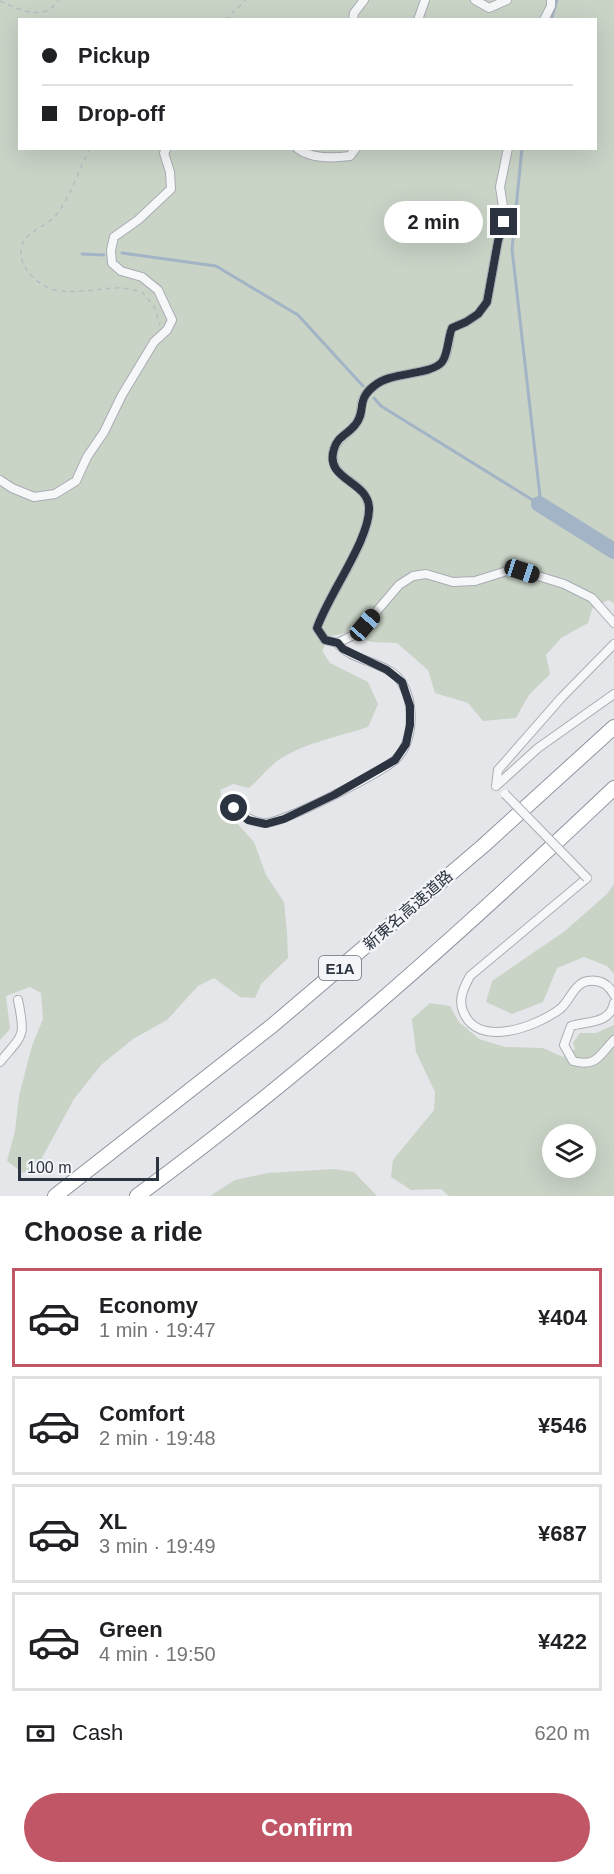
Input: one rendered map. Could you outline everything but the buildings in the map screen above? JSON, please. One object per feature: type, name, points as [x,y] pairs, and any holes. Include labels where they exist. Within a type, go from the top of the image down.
[{"type":"highway","name":"新東名高速道路","points":[[55,1196],[291,1010],[483,846],[614,727]]},
{"type":"highway","points":[[137,1196],[303,1067],[509,888],[614,788]]},
{"type":"street","points":[[353,18],[354,13],[364,0]]},
{"type":"street","points":[[419,18],[425,0]]},
{"type":"street","points":[[475,0],[489,8],[507,0]]},
{"type":"street","points":[[545,18],[550,0]]},
{"type":"street","points":[[0,480],[34,497],[55,494],[76,481],[122,395],[154,342],[172,320],[158,290],[142,277],[121,271],[112,263],[111,250],[114,237],[138,220],[171,189],[170,172],[164,153],[166,150]]},
{"type":"street","points":[[299,150],[302,153],[333,158],[350,156],[354,150]]},
{"type":"street","points":[[227,799],[248,820],[266,824],[284,819],[334,795],[395,760],[406,744],[410,725],[410,706],[402,682],[387,670],[343,649],[338,643],[325,640],[317,628],[322,613],[364,536],[369,506],[364,495],[340,475],[333,463],[334,448],[355,425],[361,415],[363,396],[369,390],[376,384],[396,376],[433,369],[442,363],[452,328],[478,314],[487,302],[498,241],[504,222],[500,187],[508,150]]},
{"type":"street","points":[[338,643],[352,636],[365,625],[399,585],[413,576],[426,574],[453,582],[475,581],[507,572],[522,571],[564,584],[591,598],[614,623]]},
{"type":"street","points":[[496,786],[498,770],[562,697],[614,644]]},
{"type":"street","points":[[496,786],[538,748],[614,694]]},
{"type":"street","points":[[496,786],[587,878],[470,976],[463,990],[461,1007],[466,1020],[488,1032],[527,1027],[548,1018],[562,1007],[575,988],[587,981],[601,981],[610,987],[614,995]]},
{"type":"street","points":[[0,1062],[22,1036],[24,1026],[18,1000]]},
{"type":"street","points":[[614,1003],[613,1010],[608,1017],[571,1026],[566,1034],[564,1045],[573,1061],[584,1064],[600,1058],[614,1040]]},
{"type":"path","points":[[0,1],[22,12],[43,12],[55,6],[58,0]]},
{"type":"path","points":[[227,18],[246,0]]},
{"type":"path","points":[[89,150],[57,214],[26,238],[20,253],[26,270],[38,281],[54,290],[118,288],[142,292],[155,309],[160,325]]},
{"type":"shaded area","points":[[0,0],[614,0],[614,603],[608,600],[592,609],[588,623],[561,638],[546,655],[550,674],[529,695],[516,718],[483,721],[468,703],[435,693],[428,670],[397,643],[372,642],[348,633],[330,636],[322,651],[330,663],[368,682],[378,704],[368,727],[290,753],[276,762],[249,788],[233,784],[220,790],[225,810],[254,842],[266,875],[284,902],[288,958],[261,984],[255,998],[240,997],[214,978],[198,986],[167,1020],[133,1039],[101,1065],[74,1099],[37,1167],[23,1173],[7,1161],[15,1131],[19,1096],[32,1046],[43,1019],[41,993],[30,987],[6,996],[10,1029],[0,1040]]},
{"type":"shaded area","points":[[614,884],[614,974],[607,966],[584,957],[557,968],[543,1002],[512,1014],[486,1002],[492,981],[565,931],[607,894]]},
{"type":"shaded area","points":[[430,1003],[450,1006],[459,1022],[479,1039],[505,1047],[543,1048],[563,1057],[575,1049],[573,1043],[580,1033],[596,1033],[614,1025],[614,1196],[449,1196],[441,1189],[411,1190],[391,1177],[393,1160],[434,1110],[435,1092],[416,1052],[412,1019]]},
{"type":"shaded area","points":[[334,1169],[354,1172],[377,1196],[210,1196],[235,1180],[268,1173]]},
{"type":"waterway","points":[[552,18],[557,0]]},
{"type":"waterway","points":[[522,150],[512,249],[541,505]]},
{"type":"waterway","points":[[122,253],[216,266],[298,315],[363,386]]},
{"type":"waterway","points":[[82,254],[104,255]]},
{"type":"waterway","points":[[374,398],[381,406],[539,504]]},
{"type":"waterway","points":[[539,504],[614,551]]},
{"type":"route","points":[[234,808],[248,820],[266,824],[284,819],[334,795],[395,760],[406,744],[410,725],[410,706],[402,682],[387,670],[343,649],[338,643],[325,640],[317,628],[322,613],[364,536],[369,506],[364,495],[340,475],[333,463],[334,448],[355,425],[361,415],[363,396],[376,384],[396,376],[433,369],[442,363],[452,328],[478,314],[487,302],[498,241],[504,222]]}]
